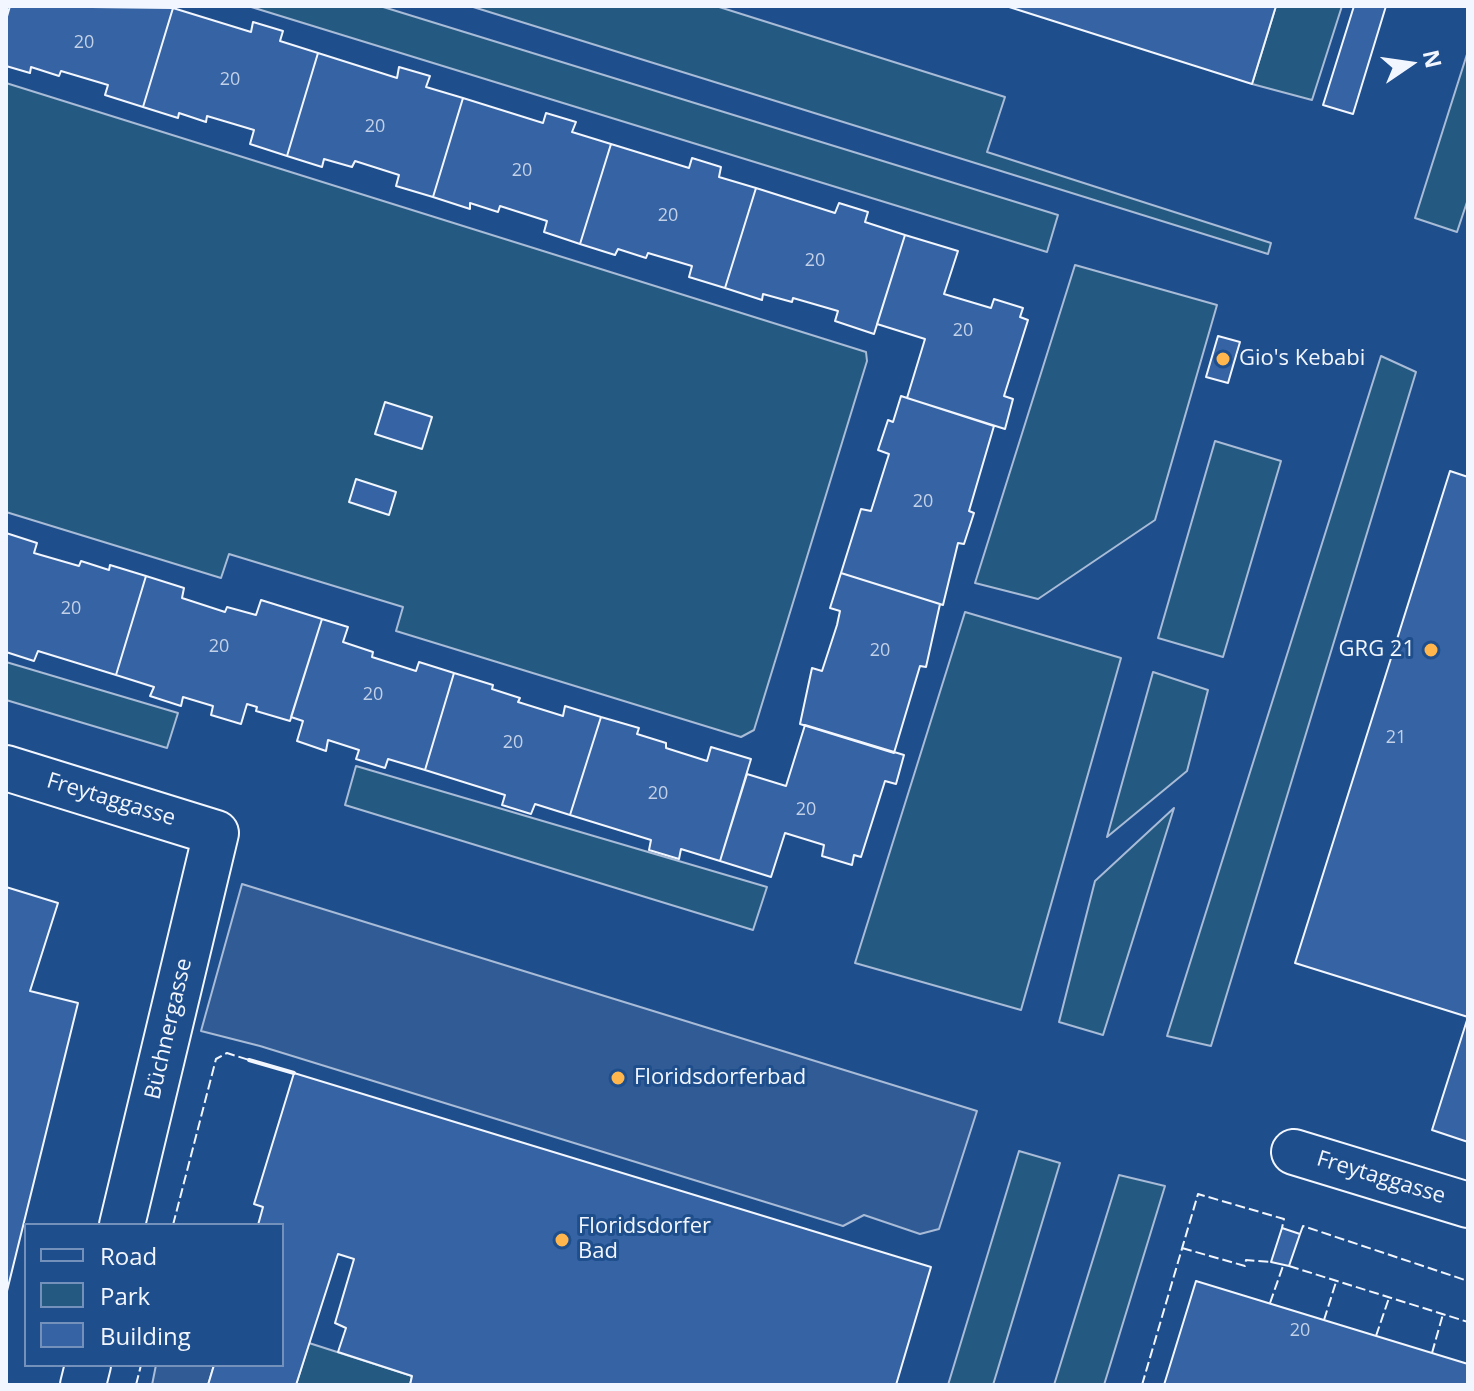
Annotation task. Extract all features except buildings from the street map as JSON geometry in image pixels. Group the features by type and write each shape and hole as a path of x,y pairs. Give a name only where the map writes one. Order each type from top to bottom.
{"street":[{"name":"Freytaggasse","path":"6,768 216,833"},
{"name":"Büchnergasse","path":"122,1223 216,833"},
{"name":"Freytaggasse","path":"1294,1152 1468,1205"}],"green space":[{"path":"248,6 380,6 1058,215 1047,252"},
{"path":"470,6 716,6 1005,97 987,152 1271,243 1268,254"},
{"path":"1276,6 1342,6 1312,100 1252,84"},
{"path":"1468,51 1468,199 1457,232 1415,218"},
{"path":"6,83 866,352 867,361 754,730 741,737 396,631 403,607 229,554 221,578 6,512"},
{"path":"1075,265 1217,305 1155,520 1038,599 975,583"},
{"path":"1381,356 1416,372 1211,1046 1167,1036"},
{"path":"1215,441 1281,461 1223,657 1158,638"},
{"path":"965,612 1121,658 1021,1010 855,963"},
{"path":"6,662 178,713 167,748 6,700"},
{"path":"1153,672 1208,690 1187,771 1107,837"},
{"path":"356,766 767,887 753,930 345,805"},
{"path":"1174,808 1103,1035 1059,1022 1095,881"},
{"path":"1019,1151 1060,1163 993,1385 948,1385"},
{"path":"1119,1175 1165,1186 1104,1385 1054,1385"},
{"path":"309,1343 412,1376 410,1385 296,1385"}],"shaded area":[{"name":"Floridsdorferbad","path":"242,884 977,1111 939,1229 920,1234 864,1215 843,1226 260,1046 201,1031"},
{"path":"156,1367 213,1367 208,1385 152,1385"}],"fence":[{"path":"174,1223 216,1059 227,1053 249,1060"},
{"path":"1142,1385 1198,1194 1284,1219 1282,1228"},
{"path":"1300,1234 1303,1226 1468,1281"},
{"path":"1182,1248 1245,1266 1246,1260 1271,1262"},
{"path":"1270,1303 1283,1266"},
{"path":"1289,1266 1468,1322"},
{"path":"1324,1320 1336,1282"},
{"path":"1376,1336 1389,1298"},
{"path":"1432,1353 1443,1314"},
{"path":"136,1385 140,1367"}],"wall":[{"path":"249,1060 294,1073"}],"place":[{"name":"Gio's Kebabi","path":"1223,359"},
{"name":"GRG 21","path":"1431,650"},
{"name":"Floridsdorferbad","path":"618,1078"},
{"name":"Floridsdorfer Bad","path":"562,1240"}]}
